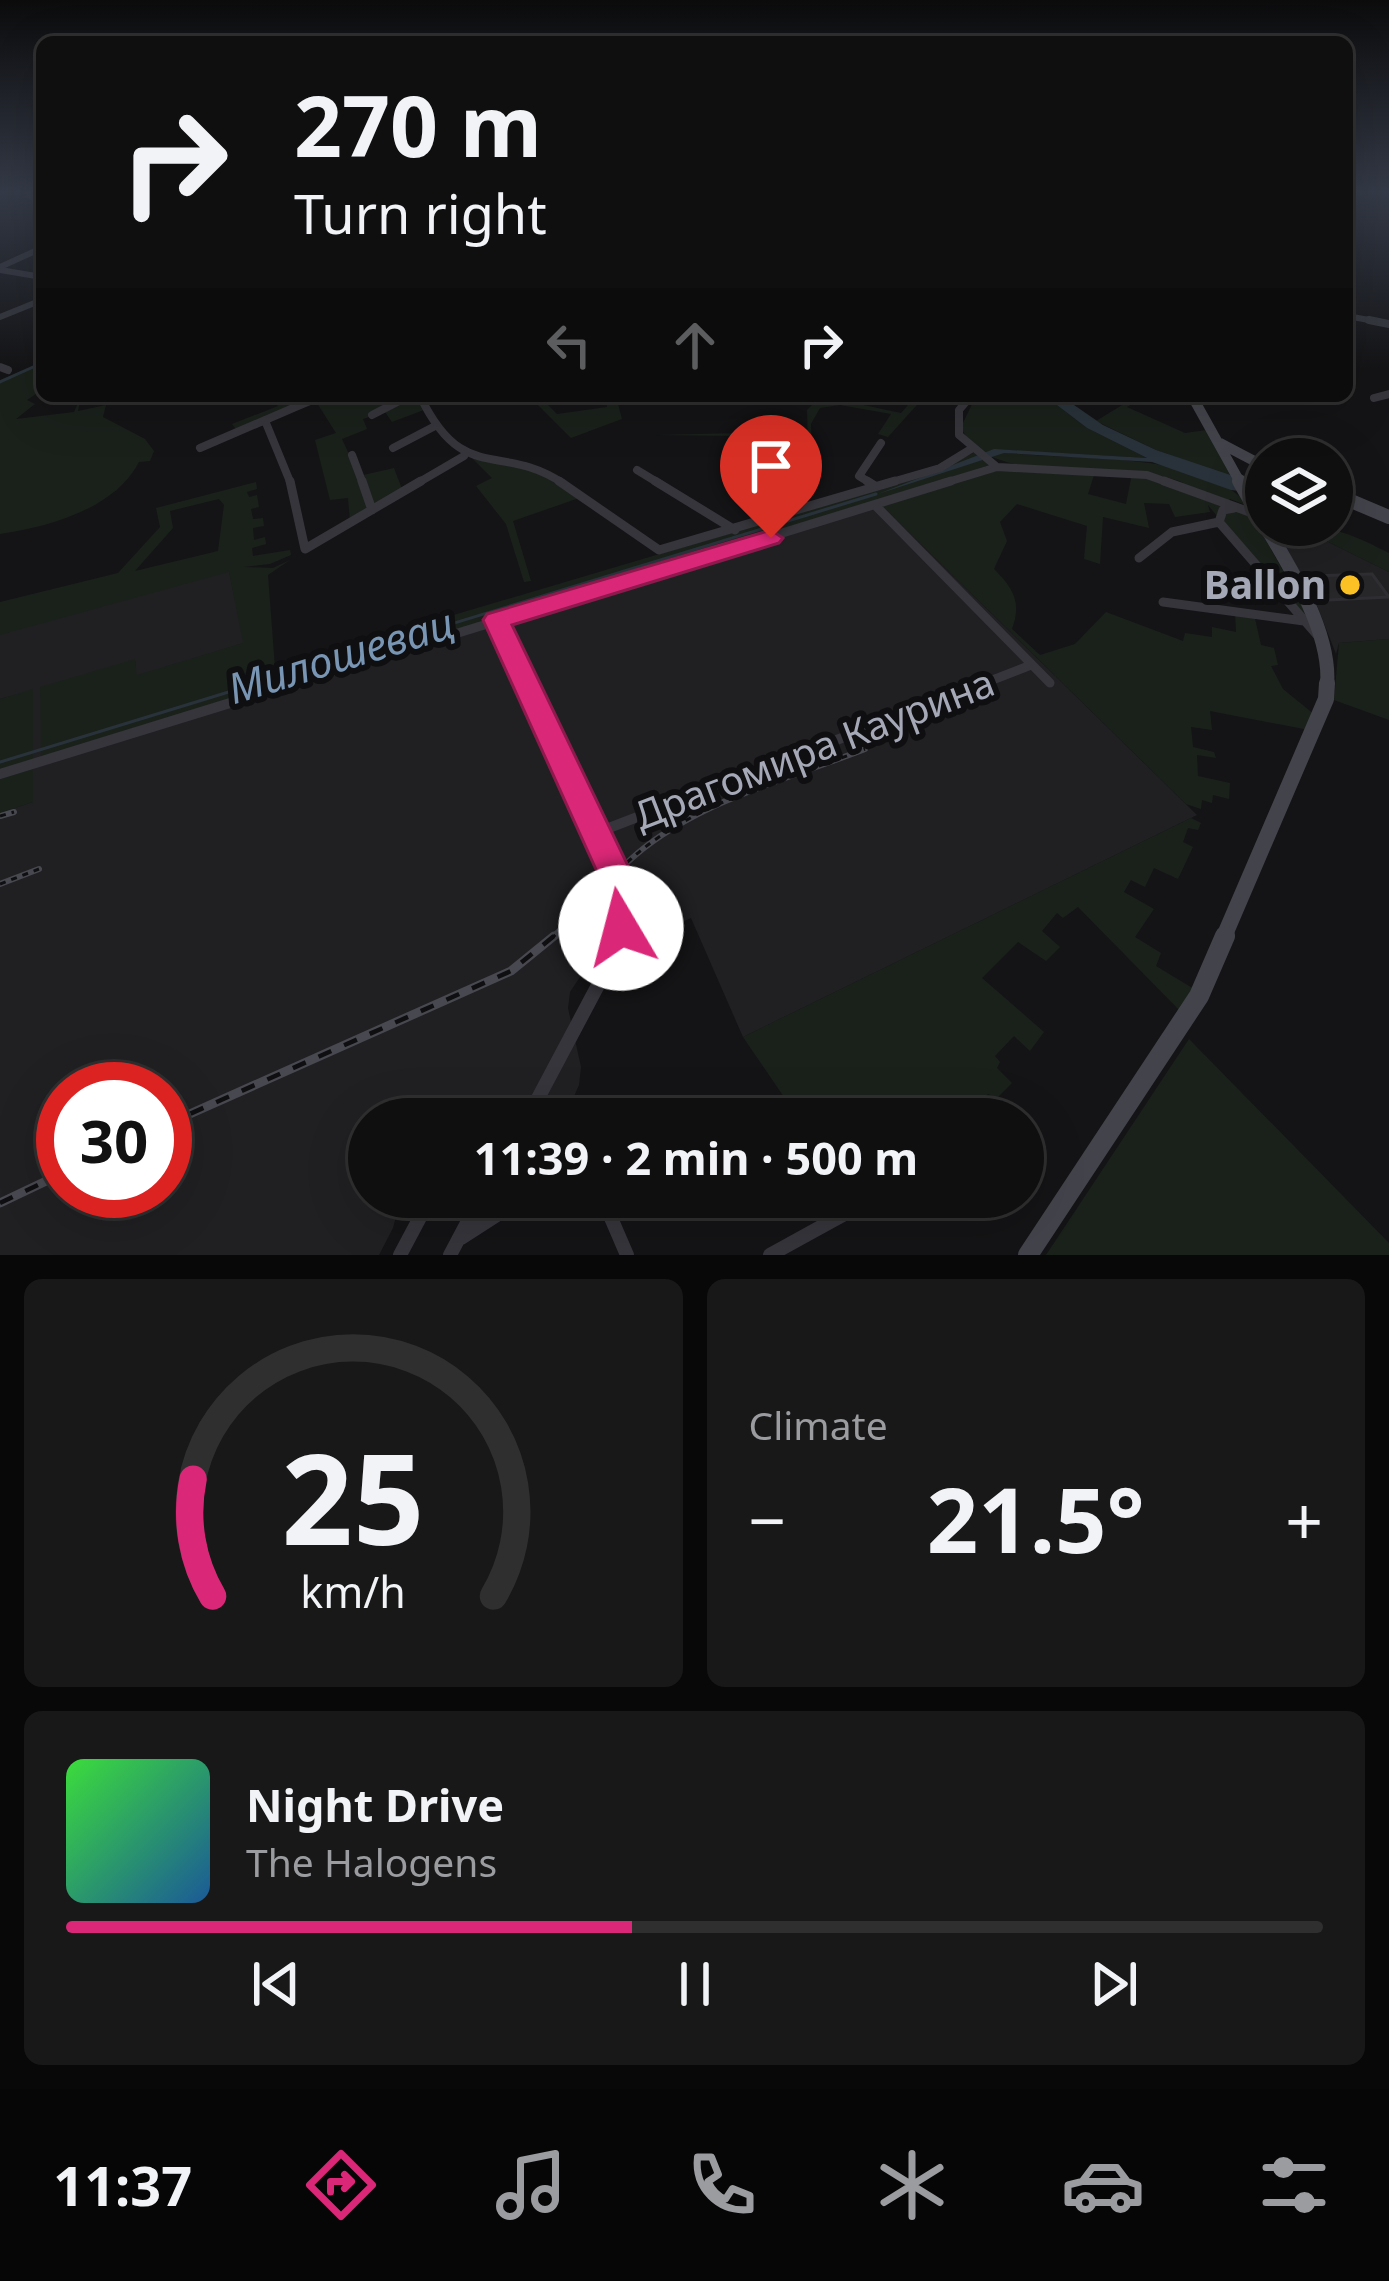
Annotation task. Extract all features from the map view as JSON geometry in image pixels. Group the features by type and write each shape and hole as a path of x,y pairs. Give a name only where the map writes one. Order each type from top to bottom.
{"main road":[{"path":"1195,402 1245,495"},
{"path":"1217,441 1245,456"},
{"path":"1230,464 1245,464"},
{"path":"1353,502 1389,517"},
{"path":"1028,1255 1180,1029 1212,969 1322,714 1329,680 1325,644 1306,599 1274,546"}],"street":[{"path":"0,269 36,252"},
{"path":"0,269 36,276"},
{"path":"0,317 36,302"},
{"path":"1353,317 1389,324"},
{"path":"1374,398 1389,394"},
{"path":"200,448 309,402"},
{"path":"372,415 397,402"},
{"path":"424,402 464,456 546,472 614,516 652,549 735,530 940,468 973,451"},
{"path":"967,402 956,421 959,435 993,465"},
{"path":"266,423 290,476 305,549 464,456"},
{"path":"393,448 437,425"},
{"path":"875,486 859,476 881,443"},
{"path":"352,455 372,510"},
{"path":"0,774 876,506 993,465 1147,475 1245,509"},
{"path":"637,470 735,530"},
{"path":"876,506 1050,682"},
{"path":"1219,522 1223,510 1245,511"},
{"path":"1138,558 1172,532 1219,522"},
{"path":"1219,522 1325,644"},
{"path":"1162,602 1304,621"},
{"path":"496,620 615,874 623,907 613,957 538,1098"},
{"name":"Драгомира Каурина","path":"596,833 1031,664"},
{"path":"400,1255 420,1218"},
{"path":"450,1255 466,1218"},
{"path":"461,1238 492,1218"},
{"path":"611,1218 627,1255"},
{"path":"770,1255 836,1218"}],"shaded area":[{"path":"36,365 36,394 27,400 35,404 16,419 74,412 78,402 78,411 106,405 103,417 145,439 154,451 150,461 139,462 97,504 59,521 0,534 0,380"},
{"path":"274,402 421,402 424,410 392,422 385,412 363,419 367,429 342,439 359,476 394,468 402,489 350,521 348,498 330,500 315,440 336,433 317,403 238,432 232,424 278,406"},
{"path":"535,402 553,402 546,403 557,414 618,402 622,419 571,438"},
{"path":"854,402 901,413 911,402 920,402 888,437 878,434 891,414 840,405 820,408 811,424 812,447 791,472 772,471 739,436 655,435 741,433 762,442 758,448 771,461 785,464 808,444 807,410 814,403"},
{"path":"973,402 1053,402 1087,428 1147,458 1004,450 1171,467 1202,476 1245,502 1230,499 1217,516 1208,505 1210,512 1175,517 1169,504 1144,503 1149,528 1103,517 1100,564 1084,559 1087,526 1017,504 1000,522 1007,541 994,569 1014,596 1012,629 1040,655 1075,644 1106,612 1183,641 1185,633 1212,637 1212,627 1236,632 1235,611 1254,614 1261,645 1274,648 1278,665 1271,666 1283,689 1315,715 1309,730 1210,711 1212,730 1191,727 1193,747 1214,752 1216,758 1197,755 1198,776 1230,783 1229,799 1213,795 1212,803 1202,800 1201,809 1186,804 882,506 1000,468 1095,472 1088,494 1126,504 1132,474 1184,483 1128,472 1028,466 999,460 976,447 961,427"},
{"path":"1053,402 1070,402 1103,425 1156,450 1245,480 1245,492 1152,462 1004,453 878,494 994,449 1147,458 1087,428"},
{"path":"1135,402 1127,407 1185,433 1207,430 1234,478 1156,450 1096,421"},
{"path":"975,452 991,464 989,469 41,759 40,687 135,659 137,675 243,643 229,572 0,635 0,602 118,573 160,527 156,508 256,482 257,489 247,492 249,497 257,495 259,507 251,509 253,519 263,518 264,526 253,528 254,540 265,537 266,544 252,548 253,556 290,550 291,555 244,567 273,568 290,560 268,575 275,668 947,466","holes":["219,499 224,505 218,551 135,571 173,528 170,511"]},
{"path":"473,459 531,468 582,497 513,521 531,581 524,582 506,524 476,486 492,478"},
{"path":"882,506 1197,815 743,1037 691,918 588,965 570,992 568,1008 581,1067 573,1098 348,1098 348,1218 396,1218 379,1255 0,1255 0,813 33,802 33,690 0,699 0,633 229,571 244,643 136,676 135,660 41,762"},
{"path":"1230,510 1245,513 1245,546 1269,546 1317,631 1221,519"},
{"path":"1353,537 1377,547 1389,553 1389,572 1336,546 1353,546"},
{"path":"1283,546 1336,546 1389,572 1389,639 1339,643 1336,654 1316,603"},
{"path":"1389,639 1389,720 1334,700 1339,643"},
{"path":"33,689 33,802 0,813 0,699"},
{"path":"1191,818 1201,823 1198,830 1188,828 1183,842 1193,847 1178,879 1154,868 1145,887 1131,880 1124,892 1154,909 1135,937 1161,953 1156,966 1194,989 1182,1013 1078,907 1063,918 1057,913 1042,931 1060,947 1046,961 1018,942 982,978 1044,1032 1030,1051 1014,1036 995,1056 1000,1062 997,1068 1012,1083 997,1098 988,1094 985,1098 785,1098 743,1037"},
{"path":"1189,1039 1389,1243 1389,1255 1046,1255"}],"building":[{"name":"Ballon","path":"1372,574 1389,597 1329,600 1311,576"}],"waterway":[{"path":"0,382 36,366"},
{"name":"Милошевац","path":"0,762 876,494"}],"railway":[{"path":"554,936 619,869 669,831 723,802 865,749"},
{"path":"0,816 14,812"},
{"path":"0,884 39,869"},
{"path":"192,1113 511,971 554,936"},
{"path":"0,1203 36,1186"}],"place":[{"name":"Ballon","path":"1350,585"}],"route":[{"path":"621,928 623,907 615,874 496,620 771,538"}]}
